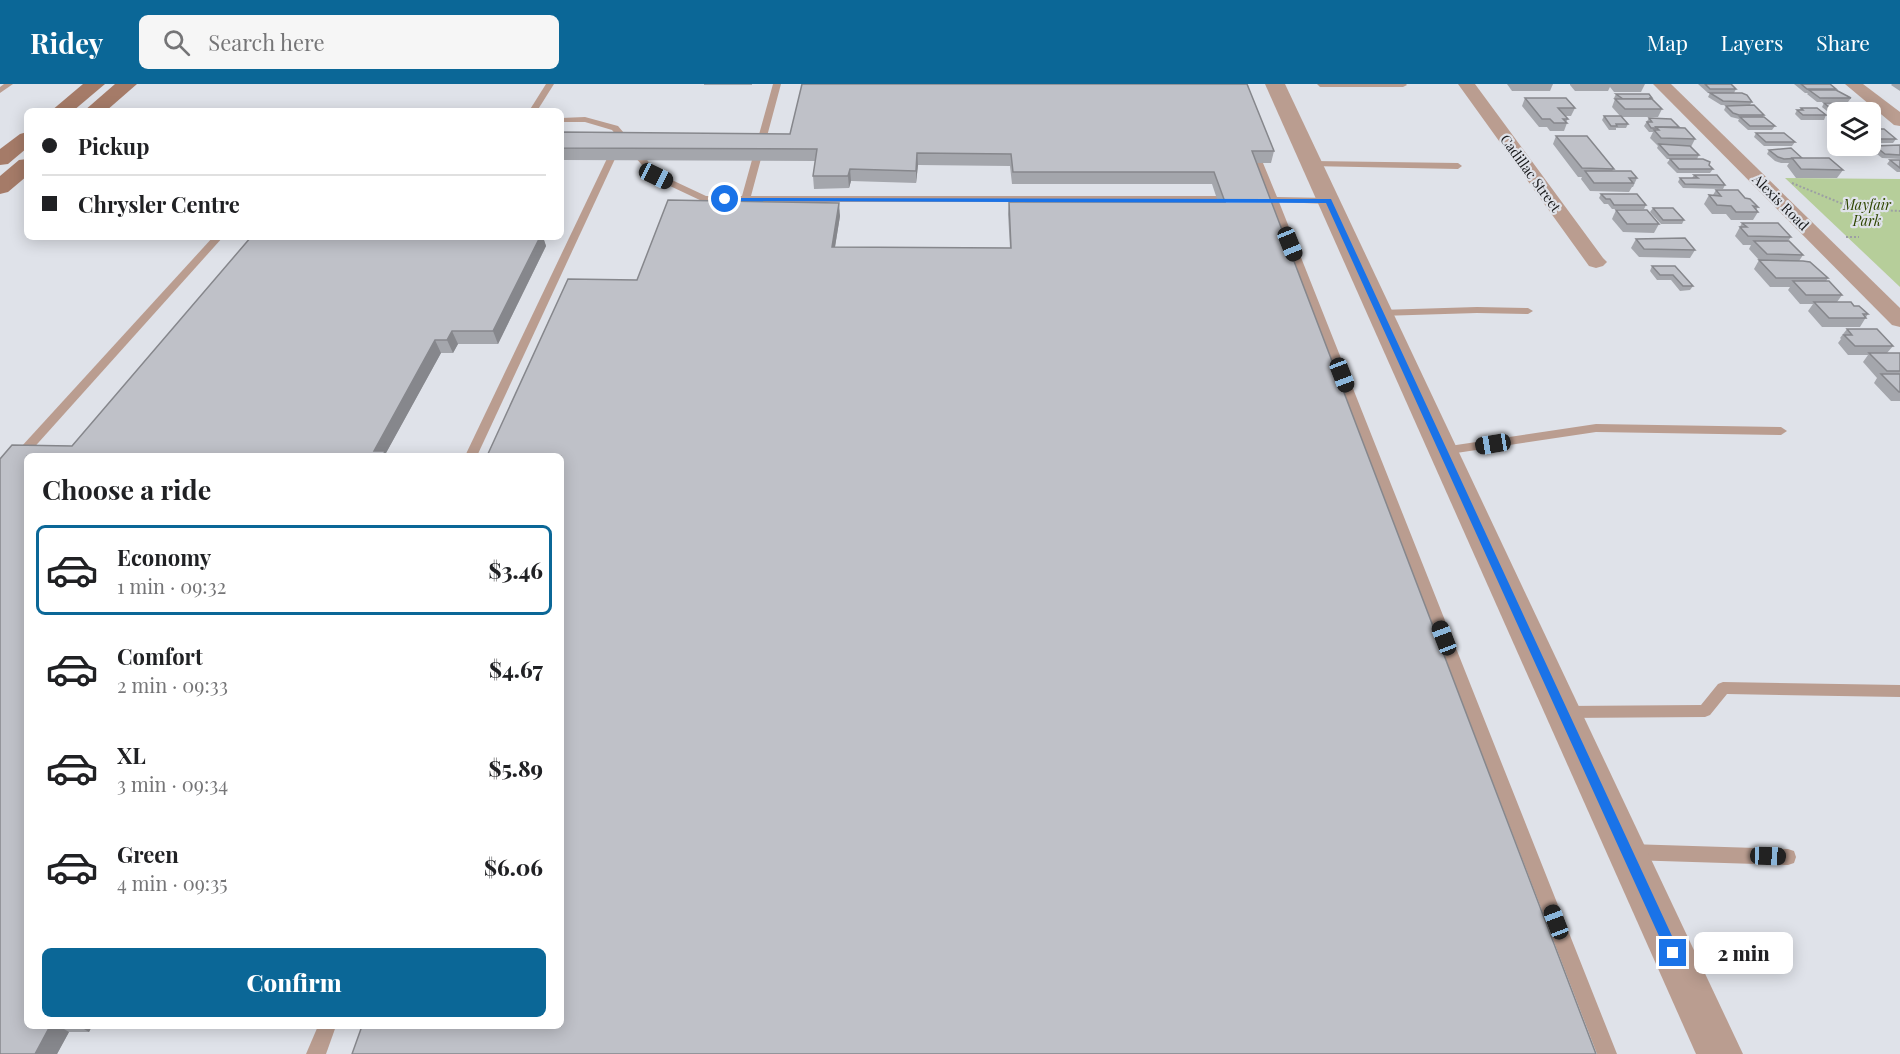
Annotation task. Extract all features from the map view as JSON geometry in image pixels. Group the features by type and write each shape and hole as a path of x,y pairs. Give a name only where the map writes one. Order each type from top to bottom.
{"main road":[{"path":"65,108 95,84"},
{"path":"98,108 127,84"},
{"path":"0,159 24,140"},
{"path":"0,187 24,167"}],"street":[{"path":"1275,84 1720,1054"},
{"name":"Cadillac Street","path":"1466,84 1596,262"},
{"name":"Alexis Road","path":"1661,84 1900,320"},
{"path":"1853,84 1900,121"}],"lane":[{"path":"0,91 9,84"},
{"path":"535,108 550,84"},
{"path":"746,200 777,84"},
{"path":"1320,85 1403,85"},
{"path":"564,120 585,119 615,128 656,176 704,199 1329,201"},
{"path":"472,453 622,135"},
{"path":"1259,163 1607,1054"},
{"path":"1312,164 1458,166"},
{"path":"0,478 215,240"},
{"path":"1380,313 1528,311"},
{"path":"1443,451 1596,429 1781,431"},
{"path":"1563,712 1705,711 1724,688 1900,691"},
{"path":"1627,852 1788,857"},
{"path":"316,1054 326,1029"}],"path":[{"path":"1788,182 1855,209 1900,211"}],"green space":[{"name":"Mayfair Park","path":"1785,178 1900,179 1900,287"}],"building":[{"path":"802,84 1247,84 1274,151 1252,151 1596,1054 352,1054 361,1029 564,1029 564,453 488,453 568,279 637,280 668,200 839,203 832,247 1011,248 1009,202 1225,202 1214,172 1013,172 1011,154 917,153 916,171 850,169 848,176 813,176 817,149 564,148 564,132 790,134"},
{"path":"1705,84 1731,84 1736,89 1710,89"},
{"path":"1801,84 1830,84 1836,89 1807,89"},
{"path":"1809,90 1836,90 1851,98 1820,98"},
{"path":"1710,93 1742,93 1747,95 1752,102 1723,101"},
{"path":"1616,94 1649,94 1652,98 1623,99"},
{"path":"1525,98 1566,98 1575,108 1558,108 1568,119 1563,119 1567,123 1554,123 1550,119 1542,119"},
{"path":"1615,99 1652,99 1662,109 1625,109"},
{"path":"1754,105 1764,115 1739,115 1726,106"},
{"path":"1801,108 1817,108 1826,115 1803,115 1797,110 1803,110"},
{"path":"1604,116 1621,116 1628,124 1611,126"},
{"path":"1740,117 1764,117 1775,126 1750,126"},
{"path":"1649,118 1671,119 1679,127 1651,128 1647,122 1652,122"},
{"path":"1656,127 1685,128 1695,139 1661,138 1654,130 1659,130"},
{"path":"1881,129 1884,129 1896,139 1881,139"},
{"path":"1756,133 1784,133 1795,142 1766,142"},
{"path":"1556,136 1587,136 1614,169 1582,168"},
{"path":"1659,144 1690,146 1699,155 1669,155"},
{"path":"1900,145 1900,155 1885,154 1881,151 1881,146"},
{"path":"1791,148 1802,158 1784,159 1769,150"},
{"path":"1792,158 1829,158 1843,170 1801,169"},
{"path":"1670,159 1703,159 1710,162 1709,165 1713,169 1679,169"},
{"path":"1890,160 1900,160 1900,168"},
{"path":"1585,171 1631,171 1637,178 1629,178 1633,183 1594,183"},
{"path":"1694,175 1717,175 1725,185 1685,184 1680,178 1698,178"},
{"path":"1716,190 1738,190 1758,207 1753,206 1758,212 1736,212 1731,206 1717,205 1709,195 1721,196"},
{"path":"1601,194 1637,194 1646,205 1614,205 1610,199 1606,199"},
{"path":"1653,208 1673,208 1684,220 1663,220"},
{"path":"1616,210 1647,210 1659,224 1627,224"},
{"path":"1742,223 1778,223 1791,237 1748,236 1740,227 1747,227"},
{"path":"1685,238 1695,250 1644,249 1636,239"},
{"path":"248,240 538,240 493,331 452,331 447,340 435,340 374,451 385,451 384,453 24,453 24,1029 48,1029 35,1054 0,1054 0,459 12,445 72,446"},
{"path":"1754,241 1789,241 1803,255 1767,254"},
{"path":"1759,260 1810,262 1828,278 1776,278"},
{"path":"1652,266 1675,266 1693,286 1683,286 1673,275 1660,275"},
{"path":"1793,281 1829,281 1842,295 1806,295"},
{"path":"1814,302 1851,302 1868,314 1863,314 1866,318 1829,318"},
{"path":"1847,329 1877,329 1893,346 1855,346 1844,335 1852,335"},
{"path":"1869,353 1900,353 1900,371 1887,371"},
{"path":"1881,374 1900,374 1900,392 1899,392"}],"route":[{"path":"725,199 1329,201 1673,953"}]}
